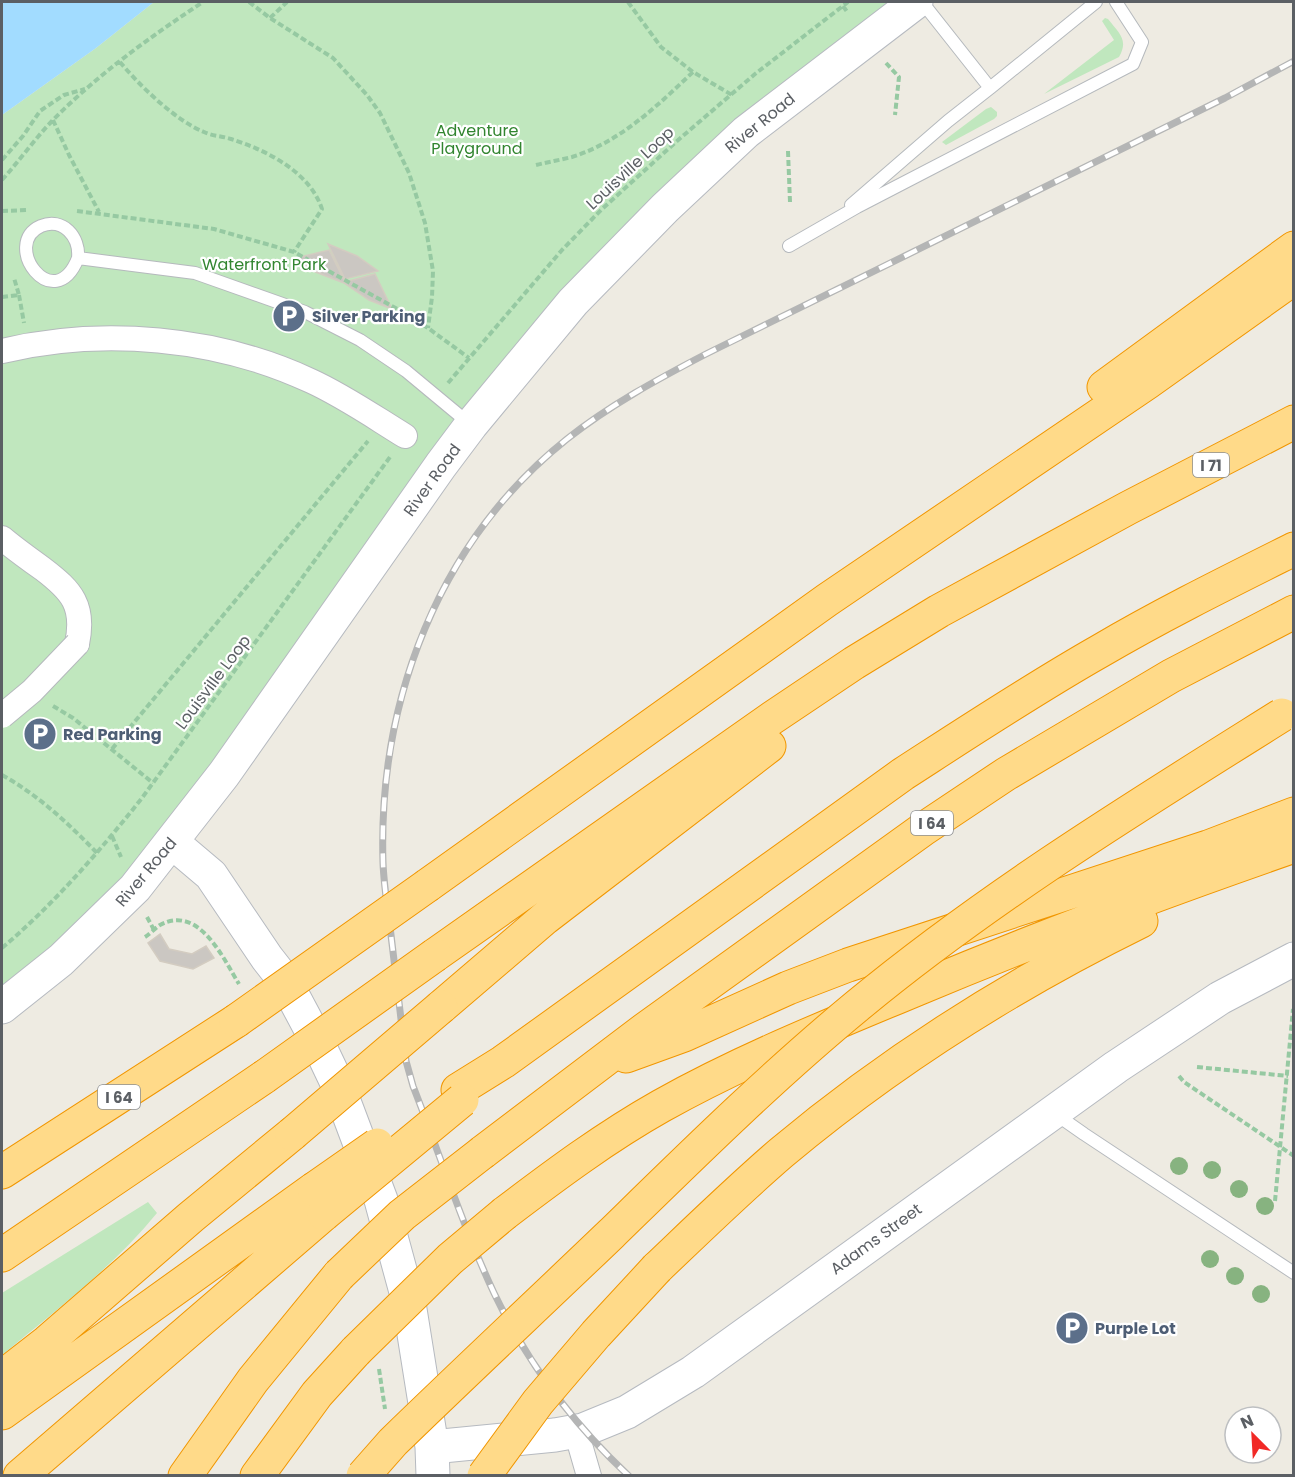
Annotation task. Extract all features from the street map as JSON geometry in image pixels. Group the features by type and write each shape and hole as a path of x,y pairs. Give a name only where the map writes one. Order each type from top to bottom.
{"highway":[{"path":"827,600 1140,358 1293,248"},
{"name":"I 64","path":"2,1172 236,1021 827,600 1148,382 1293,278"},
{"name":"I 71","path":"1128,508 1293,422"},
{"path":"2,1255 152,1155 753,731 854,663 939,611 1128,508"},
{"path":"2,1377 47,1342 191,1217 554,911 774,742 1128,508"},
{"path":"2,1413 319,1202 503,1062 847,814 967,732 1100,651 1293,549"},
{"name":"I 64","path":"185,1476 253,1380 339,1275 402,1215 593,1068 922,830 1006,774 1171,676 1293,612"},
{"path":"363,1476 393,1442 747,1102 858,1006 936,944 1016,886 1138,805 1288,711"},
{"path":"593,1068 684,1035 788,988 848,965 1197,850 1293,814"},
{"path":"257,1476 317,1394 356,1351 450,1259 554,1175 660,1106 715,1077 981,962 1176,887 1293,846"},
{"path":"484,1476 538,1402 657,1268 723,1204 781,1153 844,1103 913,1052 976,1011 1043,972 1167,908 1293,852"},
{"path":"20,1476 319,1202"}],"street":[{"name":"River Road","path":"2,1007 61,960 135,888 224,774 471,425 573,302 665,208 746,132 915,2"},
{"path":"2,351 50,342 90,339 129,339 207,348 278,368 310,380 405,436"},
{"path":"2,538 60,581 68,591 79,615 80,630 77,644 63,660 32,691 2,716"},
{"path":"172,842 212,875 285,981 337,1083 381,1200 409,1303 433,1461"},
{"name":"Adams Street","path":"433,1461 576,1431 627,1412 693,1372 1116,1067 1220,998 1293,959"},
{"path":"576,1431 589,1476"}],"lane":[{"path":"922,2 990,88"},
{"path":"832,222 948,121 1096,2"},
{"path":"789,246 1133,64 1142,42 1116,2"},
{"path":"59,225 75,238 79,247 78,258 67,275 47,280 37,277 24,262 22,251 24,241 30,232 39,226 59,225"},
{"path":"78,258 195,273 305,312 360,340 406,371 471,425"},
{"path":"1053,1112 1293,1273"}],"path":[{"path":"2,180 53,120 88,88 158,32 203,2"},
{"path":"249,2 333,58 367,95 380,113 393,137 417,194 425,223 433,271 428,328"},
{"path":"270,18 287,2"},
{"path":"628,2 661,47 693,72 732,94"},
{"name":"Louisville Loop","path":"452,378 562,250 669,147 763,68 848,2"},
{"path":"843,6 848,13"},
{"path":"120,62 136,82 185,121 204,133 230,138 274,157 312,189 319,198 322,209 294,252"},
{"path":"886,63 899,77 895,115"},
{"path":"536,165 573,156 620,134 650,112 693,72"},
{"path":"2,160 23,136 40,111 64,95 88,88"},
{"path":"53,120 100,213"},
{"path":"788,151 790,202"},
{"path":"2,211 36,210"},
{"path":"70,211 214,229 294,252 428,328 469,358"},
{"path":"112,749 383,423"},
{"name":"Louisville Loop","path":"2,948 49,905 97,853 142,798 278,614 405,436"},
{"path":"52,706 73,718 153,783"},
{"path":"2,775 66,822 97,853"},
{"path":"1275,1201 1293,1009"},
{"path":"1197,1066 1288,1076"},
{"path":"1179,1076 1184,1082 1293,1156"}],"green space":[{"name":"Waterfront Park","path":"154,2 917,2 605,268 172,842 2,1007 2,115 96,48"},
{"path":"1105,18 1123,41 1119,57 1044,94 1114,40 1102,21"},
{"path":"991,107 997,112 994,119 946,145 942,142 986,109"},
{"path":"148,1202 157,1213 122,1252 83,1288 2,1355 2,1293"}],"water":[{"path":"2,2 154,2 96,48 2,115"}],"building":[{"path":"328,244 357,256 378,271 345,279"},
{"path":"329,250 345,282 375,274 392,309 369,300 344,283 313,271 296,258"},
{"path":"160,934 169,949 192,954 206,946 214,958 193,969 160,961 148,943"}],"railway":[{"path":"629,1476 570,1413 536,1368 507,1319 462,1217 413,1086 406,1061 384,881 384,802 392,743 405,685 425,629 451,576 483,526 522,480 567,439 600,415 706,354 1225,98 1294,61"}],"place":[{"name":"Silver Parking","path":"289,316"},
{"name":"Red Parking","path":"40,734"},
{"name":"Purple Lot","path":"1072,1328"}],"park label":[{"name":"Adventure Playground","path":"477,139"}]}
